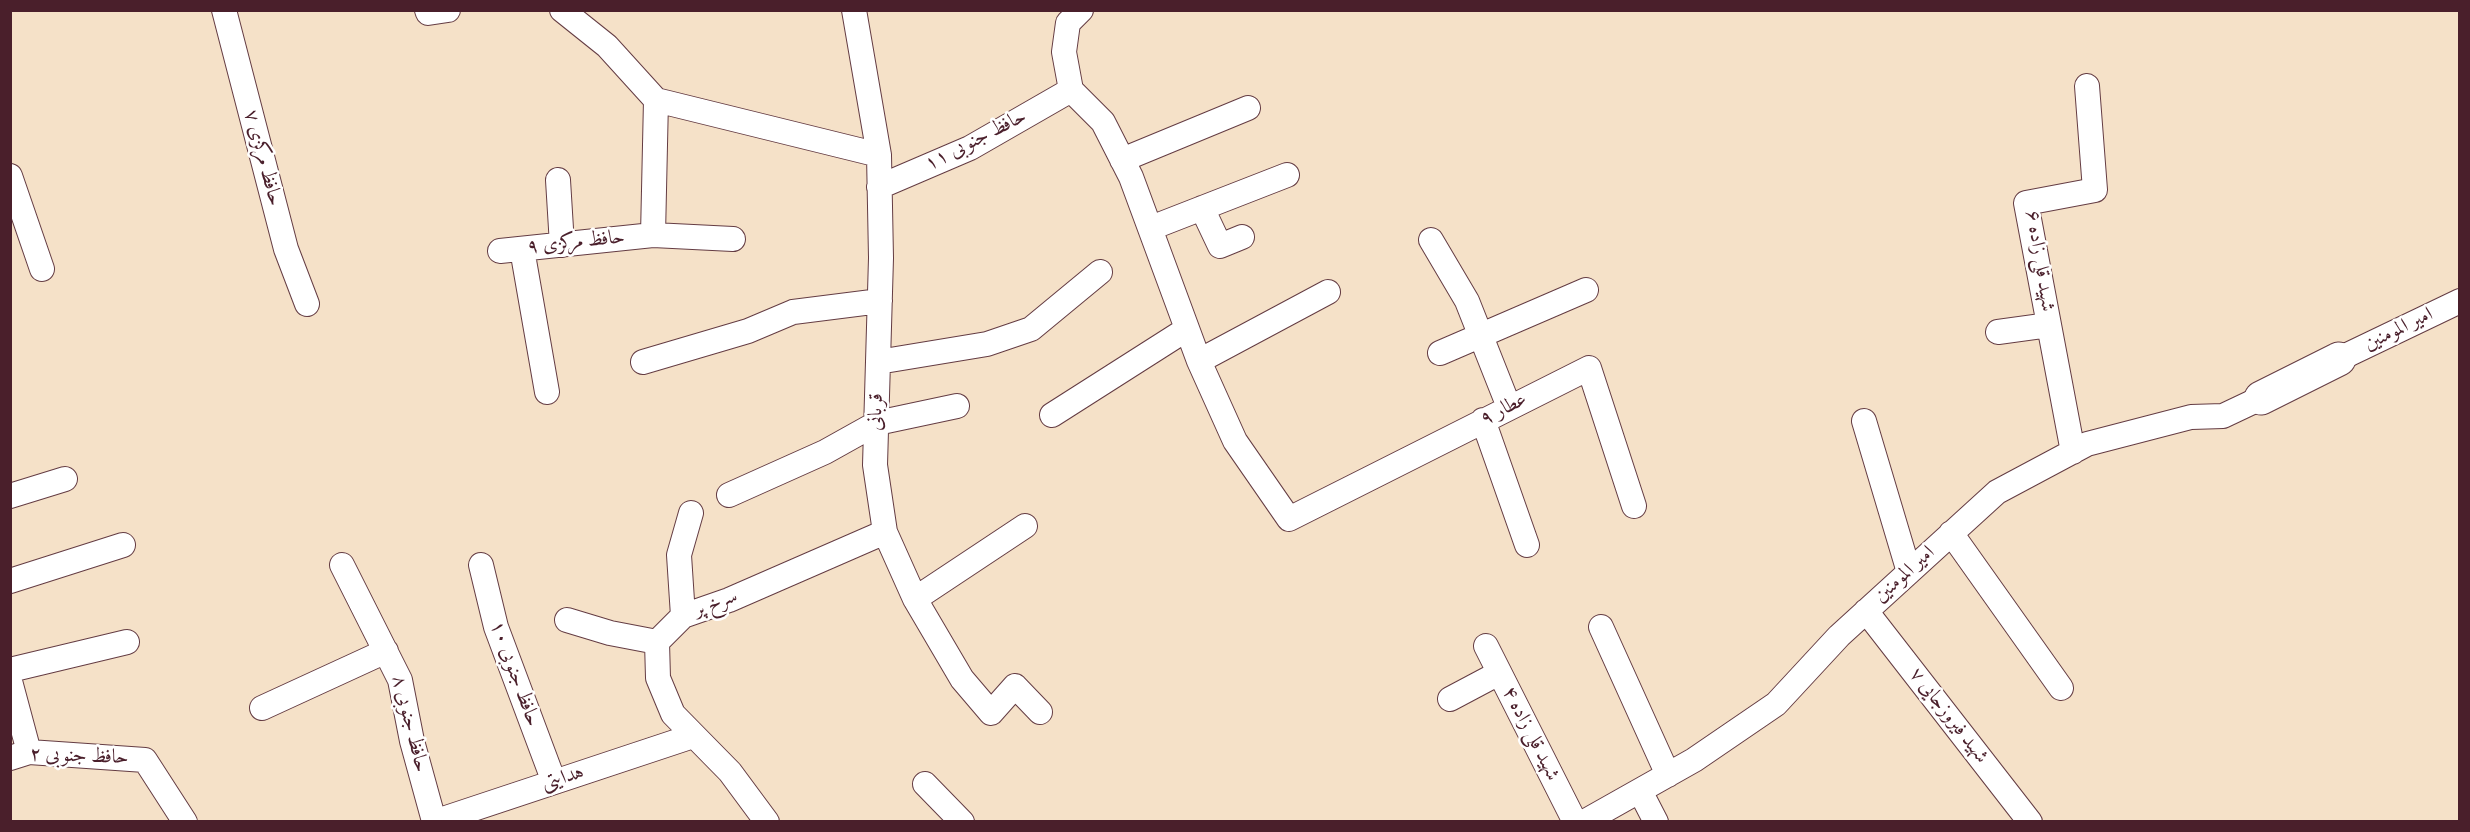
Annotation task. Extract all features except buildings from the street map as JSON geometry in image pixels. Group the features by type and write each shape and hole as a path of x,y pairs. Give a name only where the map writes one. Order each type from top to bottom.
{"highway":[{"path":"2261,398 2339,359"}],"street":[{"name":"حافظ مرکزی ۷","path":"224,10 286,249 307,304"},
{"path":"427,10 428,13 448,10"},
{"path":"562,10 607,46 656,100 879,155"},
{"name":"قربانی","path":"854,10 879,155 880,301 875,465 885,532 915,599 962,679 991,713 1015,686 1040,712"},
{"path":"1081,10 1068,23 1064,52 1071,90 1103,122 1122,160 1151,228 1198,361 1328,292"},
{"name":"شهید قلی زاده ۶","path":"2073,452 2026,203 2095,190 2087,86"},
{"name":"حافظ جنوبی ۱۱","path":"879,187 970,148 1071,90"},
{"name":"حافظ مرکزی ۹","path":"653,235 656,100"},
{"path":"1122,160 1248,108"},
{"path":"1151,228 1287,175"},
{"path":"10,176 42,269"},
{"path":"558,180 562,245"},
{"path":"1203,208 1220,246 1242,237"},
{"name":"حافظ مرکزی ۹","path":"547,392 511,250 653,235 733,238"},
{"path":"1431,240 1467,302 1509,407"},
{"path":"878,362 987,344 1030,329 1100,272"},
{"path":"1440,353 1586,290"},
{"path":"643,362 748,331 793,312 880,301"},
{"name":"امیر المومنین","path":"2339,359 2460,301"},
{"path":"1998,333 2049,325"},
{"path":"1052,415 1187,329"},
{"name":"عطار ۹","path":"1198,361 1235,441 1288,519 1589,368 1634,506"},
{"name":"امیر المومنین","path":"1584,822 1668,775 1776,704 1839,636 1997,492 2087,444 2191,417 2223,416 2261,398"},
{"path":"729,495 825,452 877,423 957,406"},
{"path":"1484,420 1527,545"},
{"path":"1864,421 1909,572"},
{"path":"10,496 65,479"},
{"path":"683,616 679,555 691,513"},
{"path":"915,599 1025,526"},
{"name":"سرخ پر","path":"657,642 683,616 729,600 885,532"},
{"path":"1951,533 2061,688"},
{"path":"10,581 123,545"},
{"name":"حافظ جنوبی ۸","path":"342,565 400,680 412,741 434,821"},
{"name":"حافظ جنوبی ۱۰","path":"481,565 495,627 554,782"},
{"name":"شهید فیروزجایی ۷","path":"1866,611 2030,822"},
{"path":"567,620 610,633 657,642 658,678 673,714 730,772 767,822"},
{"path":"1601,627 1668,775"},
{"path":"10,670 127,642"},
{"name":"شهید قلی زاده ۴","path":"1486,646 1575,822"},
{"path":"262,708 386,651"},
{"path":"1450,699 1499,673"},
{"path":"10,681 20,755"},
{"name":"هدایتی","path":"434,821 693,736"},
{"name":"حافظ جنوبی ۲","path":"20,755 145,760 185,822"},
{"path":"925,784 962,822"},
{"path":"1640,791 1656,822"}]}
